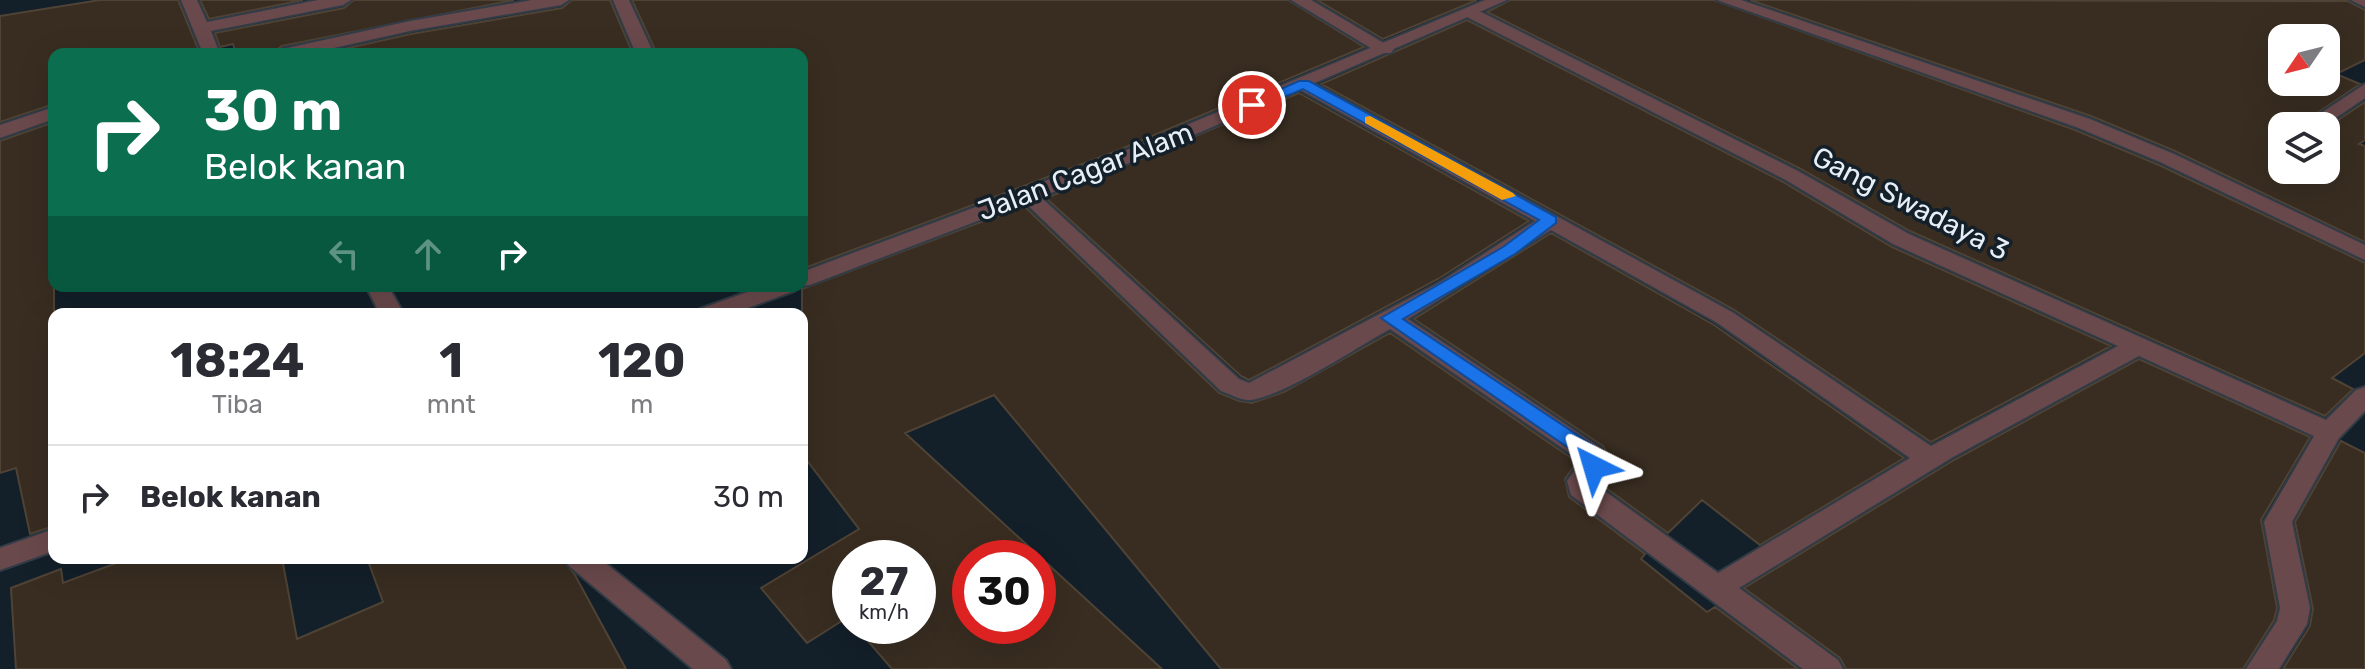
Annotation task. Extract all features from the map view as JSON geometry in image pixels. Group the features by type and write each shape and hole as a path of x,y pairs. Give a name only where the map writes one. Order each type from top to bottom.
{"street":[{"path":"189,0 211,48"},
{"path":"201,28 343,0"},
{"path":"310,48 410,26 561,0"},
{"path":"621,0 642,48"},
{"path":"1299,0 1385,49"},
{"name":"Jalan Cagar Alam","path":"808,278 1304,84 1499,0"},
{"path":"1725,0 2083,123 2167,158 2365,253"},
{"path":"2359,0 2365,2"},
{"name":"Gang Swadaya 3","path":"1473,13 1791,175 1901,239 2329,432"},
{"path":"1304,84 1724,317 1930,458"},
{"path":"2332,112 2365,90"},
{"path":"0,132 48,115"},
{"path":"1026,194 1239,390 1248,392 1267,386 1509,251 1551,220"},
{"path":"725,308 769,292"},
{"path":"1390,318 1592,455 1596,461 1581,481 1581,488 1827,669"},
{"path":"1716,588 1930,458 2138,346"},
{"path":"2262,669 2292,624 2295,608 2278,522 2329,432 2365,396"},
{"path":"0,559 48,542"},
{"path":"586,564 715,669"}],"building":[{"path":"100,0 178,0 198,48 48,48 48,106 0,122 0,16"},
{"path":"200,0 303,0 209,19"},
{"path":"354,0 514,0 279,48 234,48 233,44 220,47 215,33 344,8"},
{"path":"572,0 610,0 630,48 348,48 411,34 562,8"},
{"path":"632,0 1288,0 1364,47 1114,152 808,267 808,48 654,48"},
{"path":"1317,0 1477,0 1383,39"},
{"path":"1510,0 1714,0 2075,130 2159,165 2365,263 2365,353 2332,378 2353,389 2325,416 1910,231 1799,168 1487,12"},
{"path":"1750,0 2348,1 2365,10 2365,60 2340,72 2340,24 2268,24 2268,96 2340,96 2340,76 2360,84 2319,112 2268,112 2268,184 2340,184 2340,119 2365,102 2365,140 2359,144 2365,146 2365,242 2175,151 2091,116"},
{"path":"1467,20 1783,182 1892,247 2111,346 1931,442 1733,309 1321,84"},
{"path":"1299,93 1529,221 1438,279 1249,380 1046,198"},
{"path":"48,124 48,292 54,292 54,308 48,308 48,528 30,534 16,468 0,473 0,141"},
{"path":"1024,206 1219,393 1239,401 1252,403 1284,392 1390,333 1577,462 1565,479 1569,497 1645,554 1641,559 1707,612 1715,607 1798,669 1221,669 994,395 905,433 1022,540 952,540 952,644 1056,644 1056,572 1162,669 892,669 870,644 936,644 936,540 841,540 859,529 808,462 808,308 802,308 802,292 808,292 808,287"},
{"path":"1551,233 1714,325 1904,458 1760,545 1702,500 1668,533 1599,483 1612,463 1603,446 1414,319"},
{"path":"2139,359 2310,437 2261,520 2277,608 2274,620 2243,669 1846,669 1840,658 1744,588 1954,460"},
{"path":"2341,441 2365,453 2365,669 2283,669 2310,626 2313,609 2295,522"},
{"path":"832,545 832,627 807,643 761,588 801,564 808,564 808,560"},
{"path":"114,564 283,564 297,639 383,602 369,564 567,564 626,669 16,669 11,588 61,569 63,583"}],"slow traffic":[{"path":"1370,120 1508,196"}],"route":[{"path":"1252,105 1304,84 1551,220 1509,251 1390,318 1587,451 1596,461 1594,467"}]}
